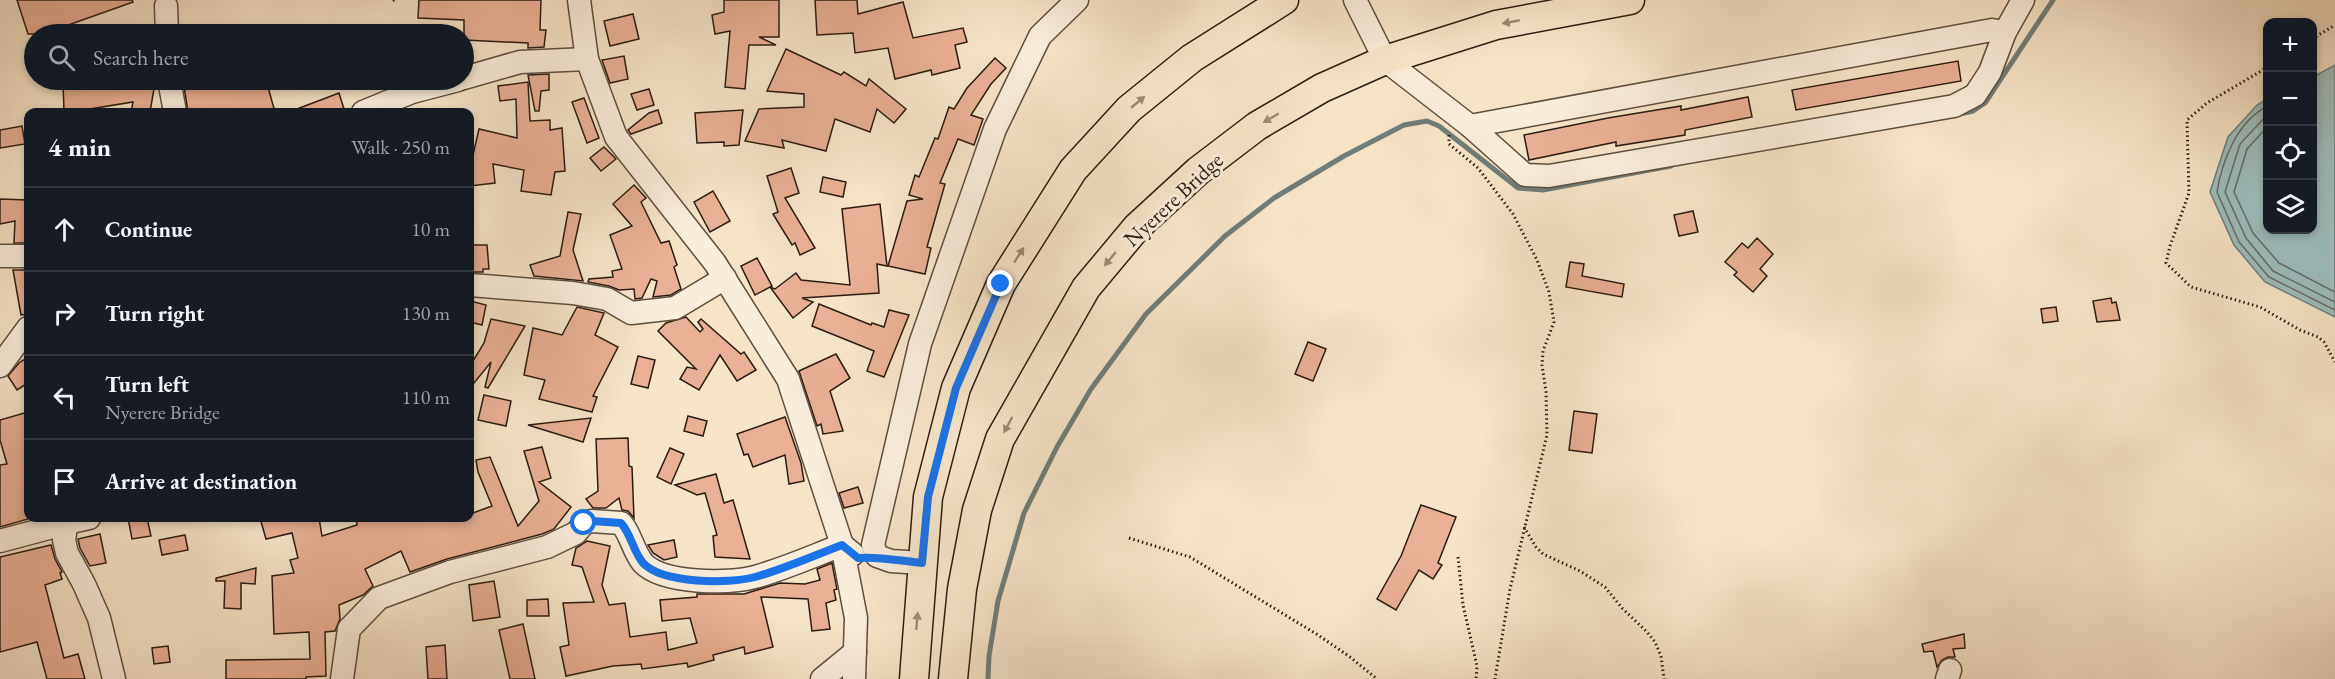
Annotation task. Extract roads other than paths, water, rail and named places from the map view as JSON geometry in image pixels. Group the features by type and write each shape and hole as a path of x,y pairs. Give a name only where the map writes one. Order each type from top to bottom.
{"main road":[{"path":"914,679 928,497 956,388 1001,284 1073,170 1129,109 1192,58 1284,0"},
{"name":"Nyerere Bridge","path":"953,679 962,589 968,555 977,510 1000,439 1086,288 1137,227 1198,171 1257,126 1322,88 1385,60 1496,25 1630,0"}],"street":[{"path":"579,0 587,59 616,137 725,278 788,379 842,545 856,618 854,679"},
{"path":"877,556 873,545 920,344 995,129 1040,36 1077,0"},
{"path":"1355,0 1385,60 1460,129 1526,175 1549,176 1954,106 1975,95 1990,72 2005,32 2023,0"},
{"path":"166,6 167,24"},
{"path":"1460,129 1992,30 2005,32"},
{"path":"474,75 520,63 587,59"},
{"path":"171,90 174,108"},
{"path":"373,108 420,90"},
{"path":"0,256 24,256"},
{"path":"474,285 573,293 607,299 631,313 675,308 725,278"},
{"path":"0,366 24,333"},
{"path":"342,679 349,629 379,598 450,572 547,547 576,533 584,523 592,521 621,523 627,529 633,546 643,563 658,573 689,580 753,578 842,545"},
{"path":"0,541 72,522"},
{"path":"76,522 66,527 67,553 99,618 114,679"},
{"path":"842,545 858,558 877,556 891,561 922,563"},
{"path":"822,679 855,651"}],"water":[{"path":"2335,65 2335,317 2265,282 2234,245 2210,192 2228,137 2263,101 2263,234 2317,234 2317,75"}],"waterway":[{"path":"1960,114 1973,111 1985,103 2053,0"},
{"path":"988,679 989,656 998,601 1024,513 1057,447 1091,389 1146,314 1225,236 1274,198 1344,156 1404,125 1427,121 1439,126 1518,188 1543,190 1671,166"}]}
